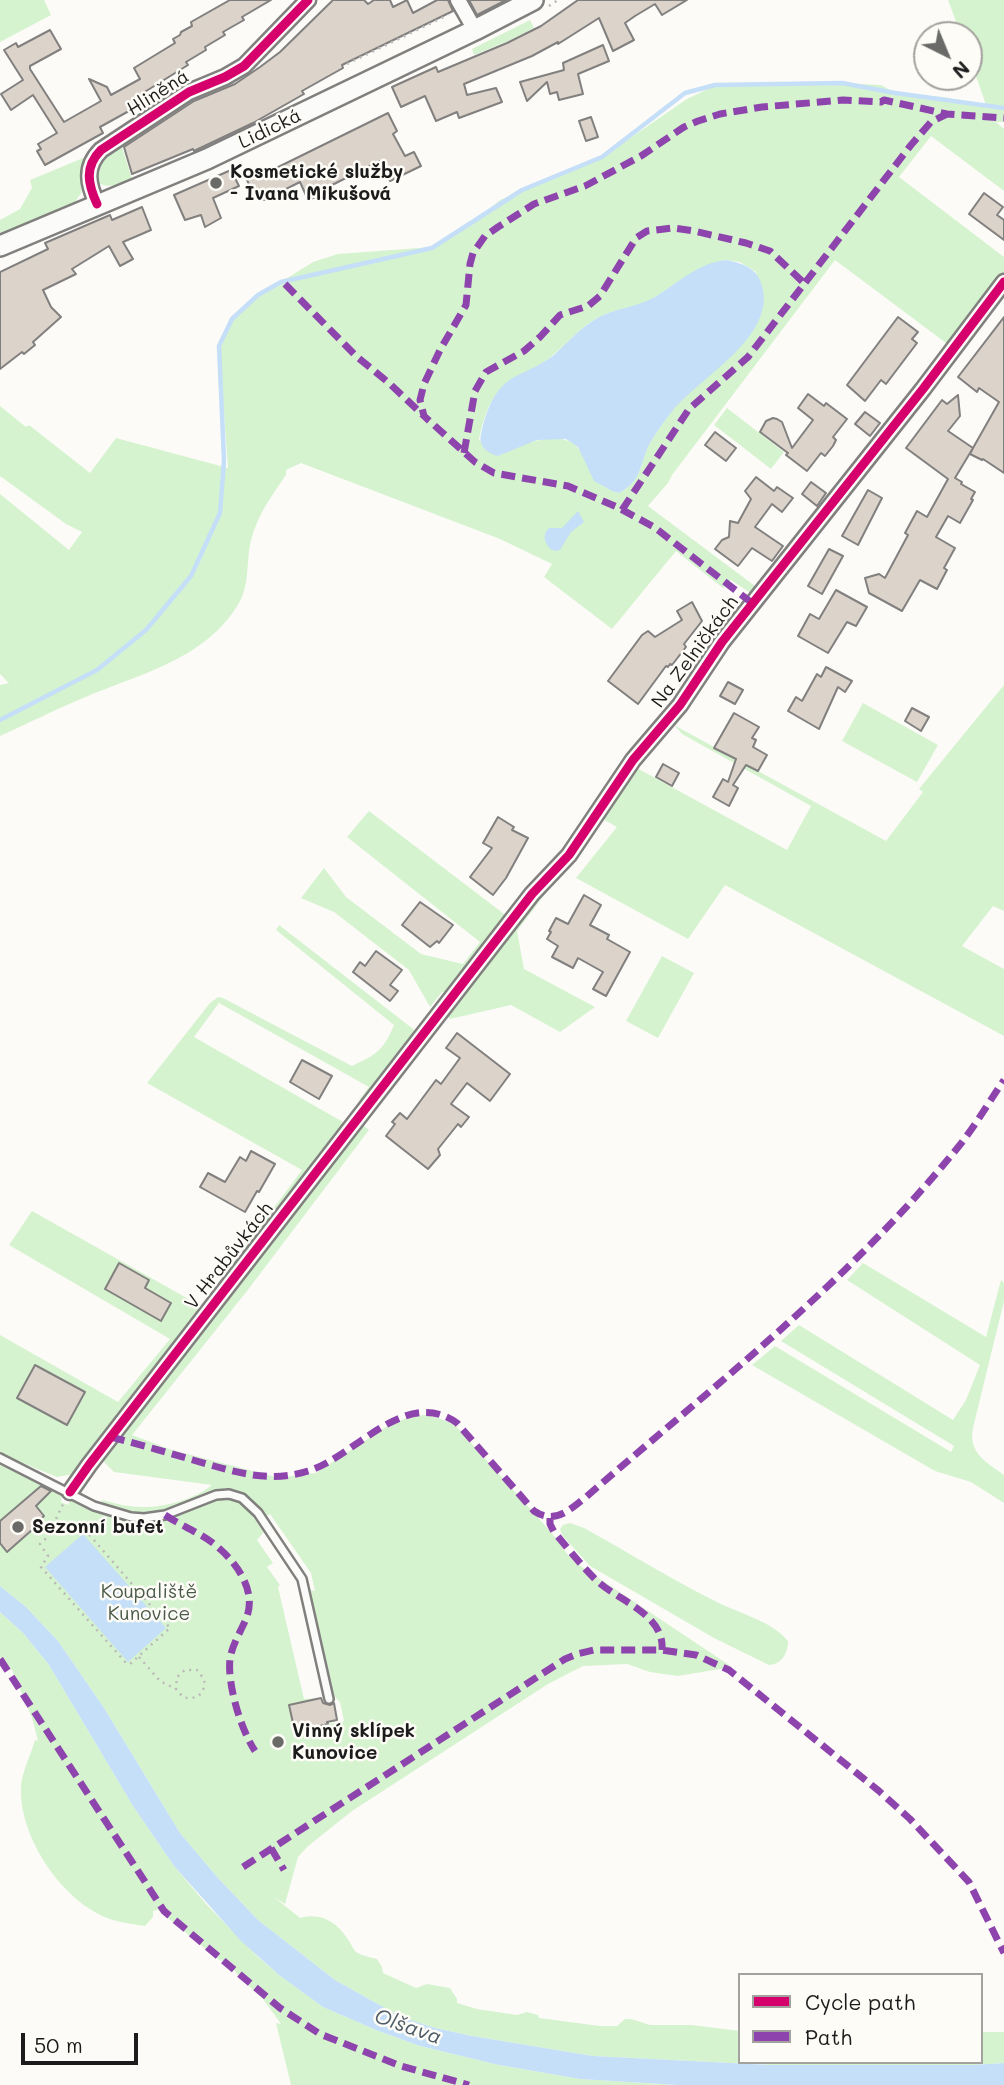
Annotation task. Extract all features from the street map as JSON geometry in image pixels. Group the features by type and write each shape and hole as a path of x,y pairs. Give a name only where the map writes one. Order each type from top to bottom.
{"main road":[{"name":"Lidická","path":"0,246 207,159 533,0"}],"street":[{"name":"Hliněná","path":"97,204 91,191 88,172 94,157 189,92 225,78 244,66 308,0"},
{"path":"457,5 475,30"},
{"name":"Na Zelničkách","path":"417,1042 532,894 569,855 633,760 680,705 722,642 923,389 1004,282"},
{"name":"V Hrabůvkách","path":"70,1492 417,1042"}],"lane":[{"path":"0,1458 108,1511 131,1517 165,1515 216,1495 236,1495 247,1502 258,1513 302,1579 329,1699"}],"path":[{"path":"347,64 457,5"},
{"path":"61,1524 40,1544 48,1556 41,1567 126,1663 130,1664 170,1628 87,1532 57,1522 55,1519 70,1492"},
{"path":"139,1657 160,1681 176,1689 183,1697 195,1698 204,1691 204,1679 197,1671 186,1670 177,1677 176,1689"}],"green space":[{"path":"0,0 44,0 51,15 0,42"},
{"path":"948,0 1004,0 1004,122 996,122 1004,129 1004,191 931,136 899,177 1004,257 1004,272 950,346 835,260 648,506 759,589 752,594 731,580 723,588 676,551 612,629 544,577 552,564 500,539 301,463 286,470 286,475 261,514 251,540 242,596 226,622 210,638 172,662 0,736 0,685 9,683 0,674 0,494 69,550 82,532 66,524 0,476 0,406 90,473 116,438 228,468 221,341 230,322 257,297 313,262 338,254 432,247 467,228 500,200 601,158 687,99 716,85 881,85 895,93 943,97 986,105 981,91 983,21 956,21","holes":["716,262 740,262 756,272 763,301 759,319 751,333 670,413 649,445 636,478 619,493 605,487 596,479 579,449 571,442 559,439 540,440 498,456 479,440 490,404 501,388 549,359 592,321 648,301 689,275"]},
{"path":"530,20 534,28 474,55 472,49"},
{"path":"121,144 132,179 114,185 96,182 102,159"},
{"path":"88,156 83,169 81,193 74,204 0,236 0,220 20,209 32,188 30,180"},
{"path":"727,408 784,452 771,469 714,425"},
{"path":"1004,685 1004,911 993,906 962,946 1004,969 1004,1036 725,885 688,939 576,878 617,827 601,818 635,767 787,850 811,806 682,734 674,725 886,841 923,792 919,789"},
{"path":"863,703 938,745 917,782 842,741"},
{"path":"369,811 508,917 448,992 442,992 430,1007 409,970 334,912 301,898 324,868 346,897 421,954 463,964 480,942 347,837"},
{"path":"544,888 549,889 517,931 524,969 595,1007 560,1032 511,1005 450,1019 444,1013"},
{"path":"279,925 417,1032 364,1103 359,1100 369,1087 219,1003 194,1037 343,1122 327,1150 74,1474 57,1477 3,1455 0,1453 0,1335 118,1402 170,1339 9,1245 32,1211 201,1306 302,1170 147,1083 210,1003 218,997 223,998 352,1066 378,1051 390,1034 394,1025 276,930"},
{"path":"662,956 694,973 658,1038 626,1021"},
{"name":"Koupaliště Kunovice","path":"359,1122 369,1130 247,1291 132,1435 172,1450 276,1478 316,1473 386,1427 409,1417 425,1415 454,1424 550,1531 575,1560 573,1561 732,1667 678,1676 650,1672 627,1664 583,1666 548,1684 352,1811 298,1857 285,1904 274,1897 300,1918 321,1917 333,1923 343,1932 356,1952 377,1959 383,1973 416,1988 427,1984 450,1988 457,2003 477,2009 517,2015 527,2012 538,2015 539,2018 600,2026 617,2026 625,2019 631,2019 650,2025 692,2025 738,2031 738,2063 593,2056 435,2028 401,2017 335,1980 258,1920 180,1833 104,1708 58,1641 26,1607 0,1586 0,1465 31,1478 62,1496 61,1502 68,1505 71,1500 116,1517 153,1524 219,1499 229,1498 244,1504 264,1532 257,1540 273,1563 267,1567 280,1585 278,1587 304,1699 321,1698 328,1724 344,1721 340,1702 329,1691 309,1590 315,1591 311,1573 270,1514 265,1517 248,1496 238,1491 213,1492 148,1515 129,1514 100,1504 102,1500 129,1506 161,1506 194,1496 212,1485 114,1472 104,1462 104,1456"},
{"path":"863,1263 986,1337 1001,1280 1004,1283 1004,1301 972,1437 980,1456 1004,1475 1004,1503 971,1482 935,1471 752,1365 775,1346 951,1452 954,1446 781,1341 799,1325 953,1420 966,1400 980,1365 847,1280"},
{"path":"570,1523 584,1528 700,1593 773,1628 788,1641 783,1657 777,1663 769,1665 714,1638 590,1566 562,1535 560,1529"},
{"path":"0,1612 24,1634 49,1665 133,1806 174,1866 206,1904 256,1955 323,2007 420,2046 499,2065 580,2079 678,2085 291,2085 276,2023 281,2024 263,1999 231,1966 218,1959 158,1910 153,1911 153,1917 145,1926 113,1920 95,1912 78,1900 48,1867 27,1826 22,1806 23,1775 35,1740 38,1741 32,1718 12,1670 0,1657"},
{"path":"983,2032 1004,2032 1004,2063 972,2065 750,2064 983,2064"}],"water":[{"path":"726,260 749,267 760,280 763,305 758,323 731,356 670,414 649,445 636,478 626,488 619,493 594,481 578,447 566,439 537,440 498,456 484,448 480,438 485,417 492,400 508,381 554,355 599,317 655,297 697,269"},
{"path":"578,511 584,522 571,532 560,550 550,549 545,533 549,528 562,528"},
{"path":"83,1534 166,1628 128,1662 45,1567"},
{"name":"Olšava","path":"0,1586 26,1607 58,1641 104,1708 180,1833 258,1920 335,1980 401,2017 472,2036 593,2056 770,2065 1004,2063 1004,2085 678,2085 580,2079 499,2065 420,2046 323,2007 279,1975 241,1941 174,1866 133,1806 49,1665 24,1634 0,1612"}],"building":[{"path":"230,0 271,0 242,17 244,20 223,32 225,35 186,62 188,65 143,93 147,99 138,106 100,127 103,133 45,165 37,151 41,149 38,144 57,133 33,95 11,110 1,94 23,80 4,50 16,43 18,47 50,30 61,49 30,66 30,69 64,122 101,101 89,79 107,87 111,95 140,79 134,68 175,43 173,39 192,26 191,22"},
{"path":"333,0 364,0 368,4 374,0 390,0 393,7 407,0 413,13 437,0 448,0 453,11 342,65 343,68 302,91 304,94 253,123 194,151 193,149 132,174 124,147 194,101 235,84 260,67 280,52"},
{"path":"469,0 506,0 477,15"},
{"path":"578,0 687,0 662,15 655,4 635,16 625,23 634,40 613,51 599,18 558,44 464,84 467,95 496,88 502,102 459,118 457,112 436,121 425,96 401,107 392,87 436,67 438,72 507,43 541,26"},
{"path":"603,45 609,61 578,74 583,94 559,100 557,92 550,94 547,82 527,101 520,82 564,70 563,63"},
{"path":"388,113 397,131 393,134 405,156 414,152 421,166 390,181 380,161 324,189 326,193 308,200 300,182 264,200 261,192 254,196 247,180"},
{"path":"591,117 598,137 586,141 579,121"},
{"path":"231,170 239,186 213,198 221,218 205,227 201,215 185,220 174,195"},
{"path":"984,193 1003,207 997,215 1004,220 1004,240 969,214"},
{"path":"142,207 151,230 123,242 133,259 120,266 109,246 72,269 76,274 43,290 51,307 61,317 33,342 35,345 0,369 0,272 48,249 45,243 110,215 112,220"},
{"path":"898,317 918,332 912,339 917,343 886,384 881,380 865,401 847,385"},
{"path":"1004,317 1004,473 970,454 999,402 979,388 977,392 958,377"},
{"path":"808,394 824,406 826,403 847,419 833,437 836,440 833,446 825,456 821,453 807,471 760,432 766,421 777,419 782,422 792,448 813,420 798,408"},
{"path":"958,395 960,416 948,431 973,448 955,478 975,492 971,499 973,500 960,523 948,516 936,537 955,548 937,589 920,580 902,611 869,593 865,578 879,574 885,578 908,535 905,533 917,511 927,517 948,479 906,448 942,400 947,404"},
{"path":"865,412 880,423 870,436 855,424"},
{"path":"715,432 736,448 726,461 705,445"},
{"path":"756,477 774,491 777,487 793,498 782,512 772,504 755,527 783,546 772,561 752,548 738,566 715,549 722,540 729,537 730,521 738,523 751,499 745,491"},
{"path":"811,482 826,493 817,506 802,494"},
{"path":"868,490 882,498 858,545 842,536"},
{"path":"829,549 843,556 822,594 808,586"},
{"path":"836,590 867,607 856,626 847,622 828,653 798,636 810,614 819,619"},
{"path":"692,602 702,621 684,644 686,647 672,665 666,666 638,704 608,681 642,635 648,631 655,637 682,620 677,611"},
{"path":"826,667 852,681 845,692 838,687 819,729 788,711 796,697 802,701 817,674 821,677"},
{"path":"728,682 743,690 735,704 720,696"},
{"path":"912,708 929,717 921,731 905,721"},
{"path":"734,713 759,727 752,738 756,740 753,747 767,755 758,771 746,765 733,785 738,788 729,806 713,797 723,779 728,782 736,759 714,748"},
{"path":"663,764 679,773 672,786 656,777"},
{"path":"498,817 514,827 512,830 528,838 506,878 493,895 470,877 492,848 483,843"},
{"path":"584,895 601,905 590,925 609,935 607,939 630,952 606,996 593,989 603,972 578,958 573,968 552,957 558,946 547,939 556,918 568,924"},
{"path":"420,902 453,925 439,943 437,941 430,947 402,925"},
{"path":"376,951 402,970 390,985 398,991 390,1001 353,972 360,962 365,966"},
{"path":"457,1033 510,1074 490,1101 467,1083 451,1104 469,1117 461,1127 458,1124 438,1149 440,1155 428,1169 386,1136 395,1124 392,1122 400,1113 407,1119 436,1080 441,1084 460,1058 446,1048"},
{"path":"302,1060 332,1076 319,1099 290,1082"},
{"path":"251,1151 275,1164 245,1212 200,1187 208,1173 225,1182 240,1157 246,1161"},
{"path":"119,1263 149,1280 145,1288 171,1303 161,1321 105,1289"},
{"path":"35,1365 85,1392 67,1425 17,1398"},
{"name":"Sezonní bufet","path":"41,1486 51,1491 36,1506 44,1516 41,1522 7,1552 0,1543 0,1521"},
{"path":"321,1698 323,1703 334,1703 337,1720 295,1732 289,1705"}],"waterway":[{"path":"0,720 97,670 146,630 191,576 220,513 224,460 219,346 232,319 258,295 281,282 432,248 522,190 602,157 685,93 715,85 842,83 1004,108"}],"marked path":[{"path":"752,603 654,527 617,507 568,486 494,473 475,462 424,416 420,400 424,384 466,305 473,253 485,236 534,204 585,186 641,156 684,127 720,114 762,107 843,100 884,100 947,114 1004,118"},
{"path":"622,510 689,409 748,357 911,145 931,122 947,114"},
{"path":"464,453 475,391 486,372 524,351 560,315 588,306 600,296 636,238 647,231 673,228 746,243 770,251 804,283"},
{"path":"285,284 356,356 424,416"},
{"path":"111,1437 236,1472 279,1476 308,1471 326,1463 399,1418 418,1413 438,1414 457,1423 534,1511 549,1517 562,1514 586,1497 732,1372 873,1242 959,1146 1004,1080"},
{"path":"165,1515 214,1544 234,1563 248,1590 249,1609 232,1649 230,1669 236,1707 255,1751"},
{"path":"550,1518 554,1532 594,1578 637,1608 656,1626 661,1637 662,1650"},
{"path":"243,1867 565,1659 594,1650 662,1650 696,1655 729,1670 879,1791 910,1819 969,1882 1004,1953"},
{"path":"0,1659 164,1911 280,2008 320,2034 401,2066 469,2085"},
{"path":"271,1848 284,1870"}],"cycle path":[{"path":"97,204 89,176 92,163 101,150 189,92 244,66 308,0"},
{"path":"70,1492 532,894 569,855 633,760 680,705 722,642 923,389 1004,282"}],"place":[{"name":"Kosmetické služby - Ivana Mikušová","path":"216,183"},
{"name":"Sezonní bufet","path":"18,1527"},
{"name":"Vinný sklípek Kunovice","path":"278,1742"}]}
